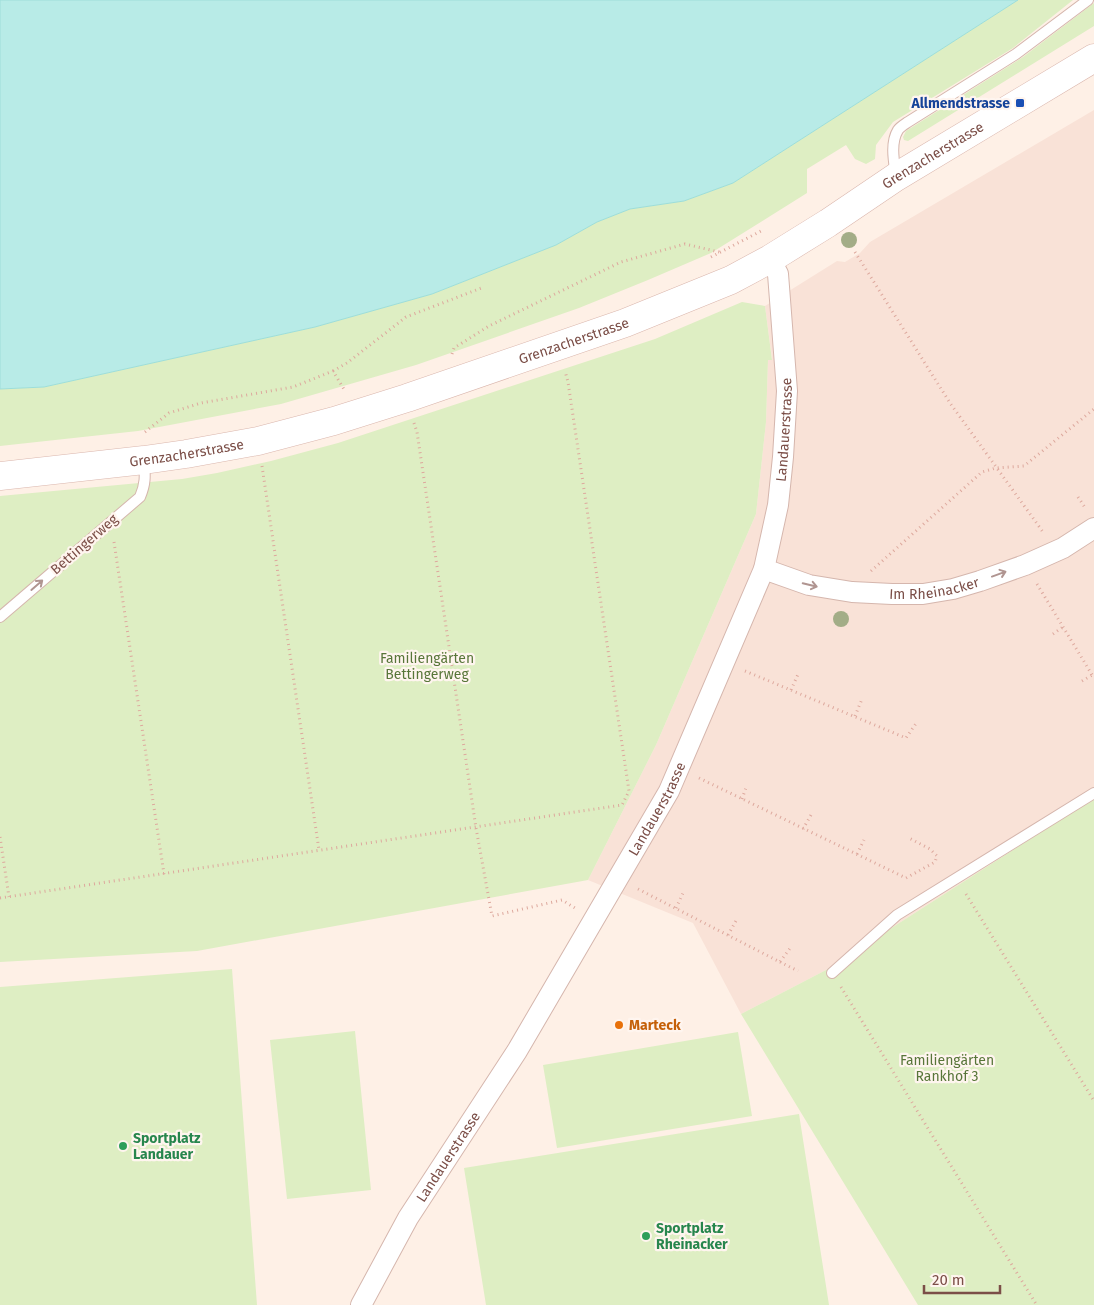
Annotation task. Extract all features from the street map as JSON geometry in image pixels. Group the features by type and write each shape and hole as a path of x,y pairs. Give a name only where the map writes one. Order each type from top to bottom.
{"main road":[{"name":"Grenzacherstrasse","path":"0,476 142,448 186,454 258,441 407,398 625,324 731,280 770,259 896,177 1094,58"}],"street":[{"name":"Landauerstrasse","path":"360,1305 408,1218 517,1051 669,791 764,569 778,505 787,391 778,274 770,259"},
{"name":"Im Rheinacker","path":"764,569 809,585 841,590 892,594 923,594 953,589 1026,565 1063,548 1094,528"}],"lane":[{"path":"896,177 893,154 894,141 898,130 1016,54 1088,0"},
{"name":"Bettingerweg","path":"0,617 140,497 146,480 142,448"},
{"path":"832,973 897,915 1094,793"}],"path":[{"path":"711,257 768,228"},
{"path":"460,353 450,356 454,348 489,326 621,262 685,244 720,252"},
{"path":"855,252 950,403 1057,550"},
{"path":"142,448 169,413 201,402 293,387 347,363 406,317 484,287"},
{"path":"0,898 622,805 629,791 568,382 563,366"},
{"path":"332,371 345,392 353,389"},
{"path":"841,590 861,579 982,472 996,468 1024,466 1094,409"},
{"path":"412,415 476,828 492,916 562,900 575,908"},
{"path":"262,460 319,850"},
{"path":"111,522 164,874"},
{"path":"1026,565 1092,675"},
{"path":"1053,634 1063,627"},
{"path":"723,662 906,738 917,722"},
{"path":"1082,681 1092,675 1094,669"},
{"path":"790,690 799,672"},
{"path":"855,716 862,699"},
{"path":"678,768 906,878 934,862 937,856 930,849 909,838"},
{"path":"742,799 747,785"},
{"path":"803,829 811,815"},
{"path":"0,837 9,897"},
{"path":"857,854 864,840"},
{"path":"618,878 798,971"},
{"path":"956,878 1094,1101"},
{"path":"676,908 684,891"},
{"path":"728,935 737,919"},
{"path":"780,962 791,947"},
{"path":"832,973 1036,1304"}],"shaded area":[{"path":"1094,110 1094,798 826,970 741,1014 693,923 588,880 656,745 756,514 766,422 768,360 772,359 765,306 837,261 845,262 860,253 870,242"}],"green space":[{"path":"1018,0 1073,0 1013,48 893,122 876,145 875,159 866,164 855,159 846,145 807,169 807,193 711,253 579,308 416,365 281,404 138,431 0,446 0,389 44,387 315,327 432,294 556,245 597,222 630,209 684,201 733,183"},
{"path":"1094,3 1094,26 908,141 904,140 903,137 906,131 1023,57"},
{"name":"Familiengärten Bettingerweg","path":"742,302 765,306 772,360 768,360 766,422 756,514 656,745 588,880 197,951 0,962 0,496 182,479 271,461 338,443 655,339"},
{"name":"Familiengärten Rankhof 3","path":"1094,798 1094,1305 918,1305 741,1014 826,970"},
{"name":"Sportplatz Landauer","path":"232,969 257,1305 0,1305 0,987"},
{"path":"355,1031 371,1190 287,1199 270,1040"},
{"path":"738,1032 752,1116 557,1148 543,1065"},
{"name":"Sportplatz Rheinacker","path":"799,1114 829,1305 486,1305 464,1168"}],"water":[{"path":"0,0 1018,0 733,183 684,201 630,209 597,222 556,245 432,294 315,327 44,387 0,389"}],"place":[{"name":"Allmendstrasse","path":"1020,103"},
{"name":"Marteck","path":"619,1025"},
{"name":"Sportplatz Landauer","path":"123,1146"},
{"name":"Sportplatz Rheinacker","path":"646,1236"}]}
